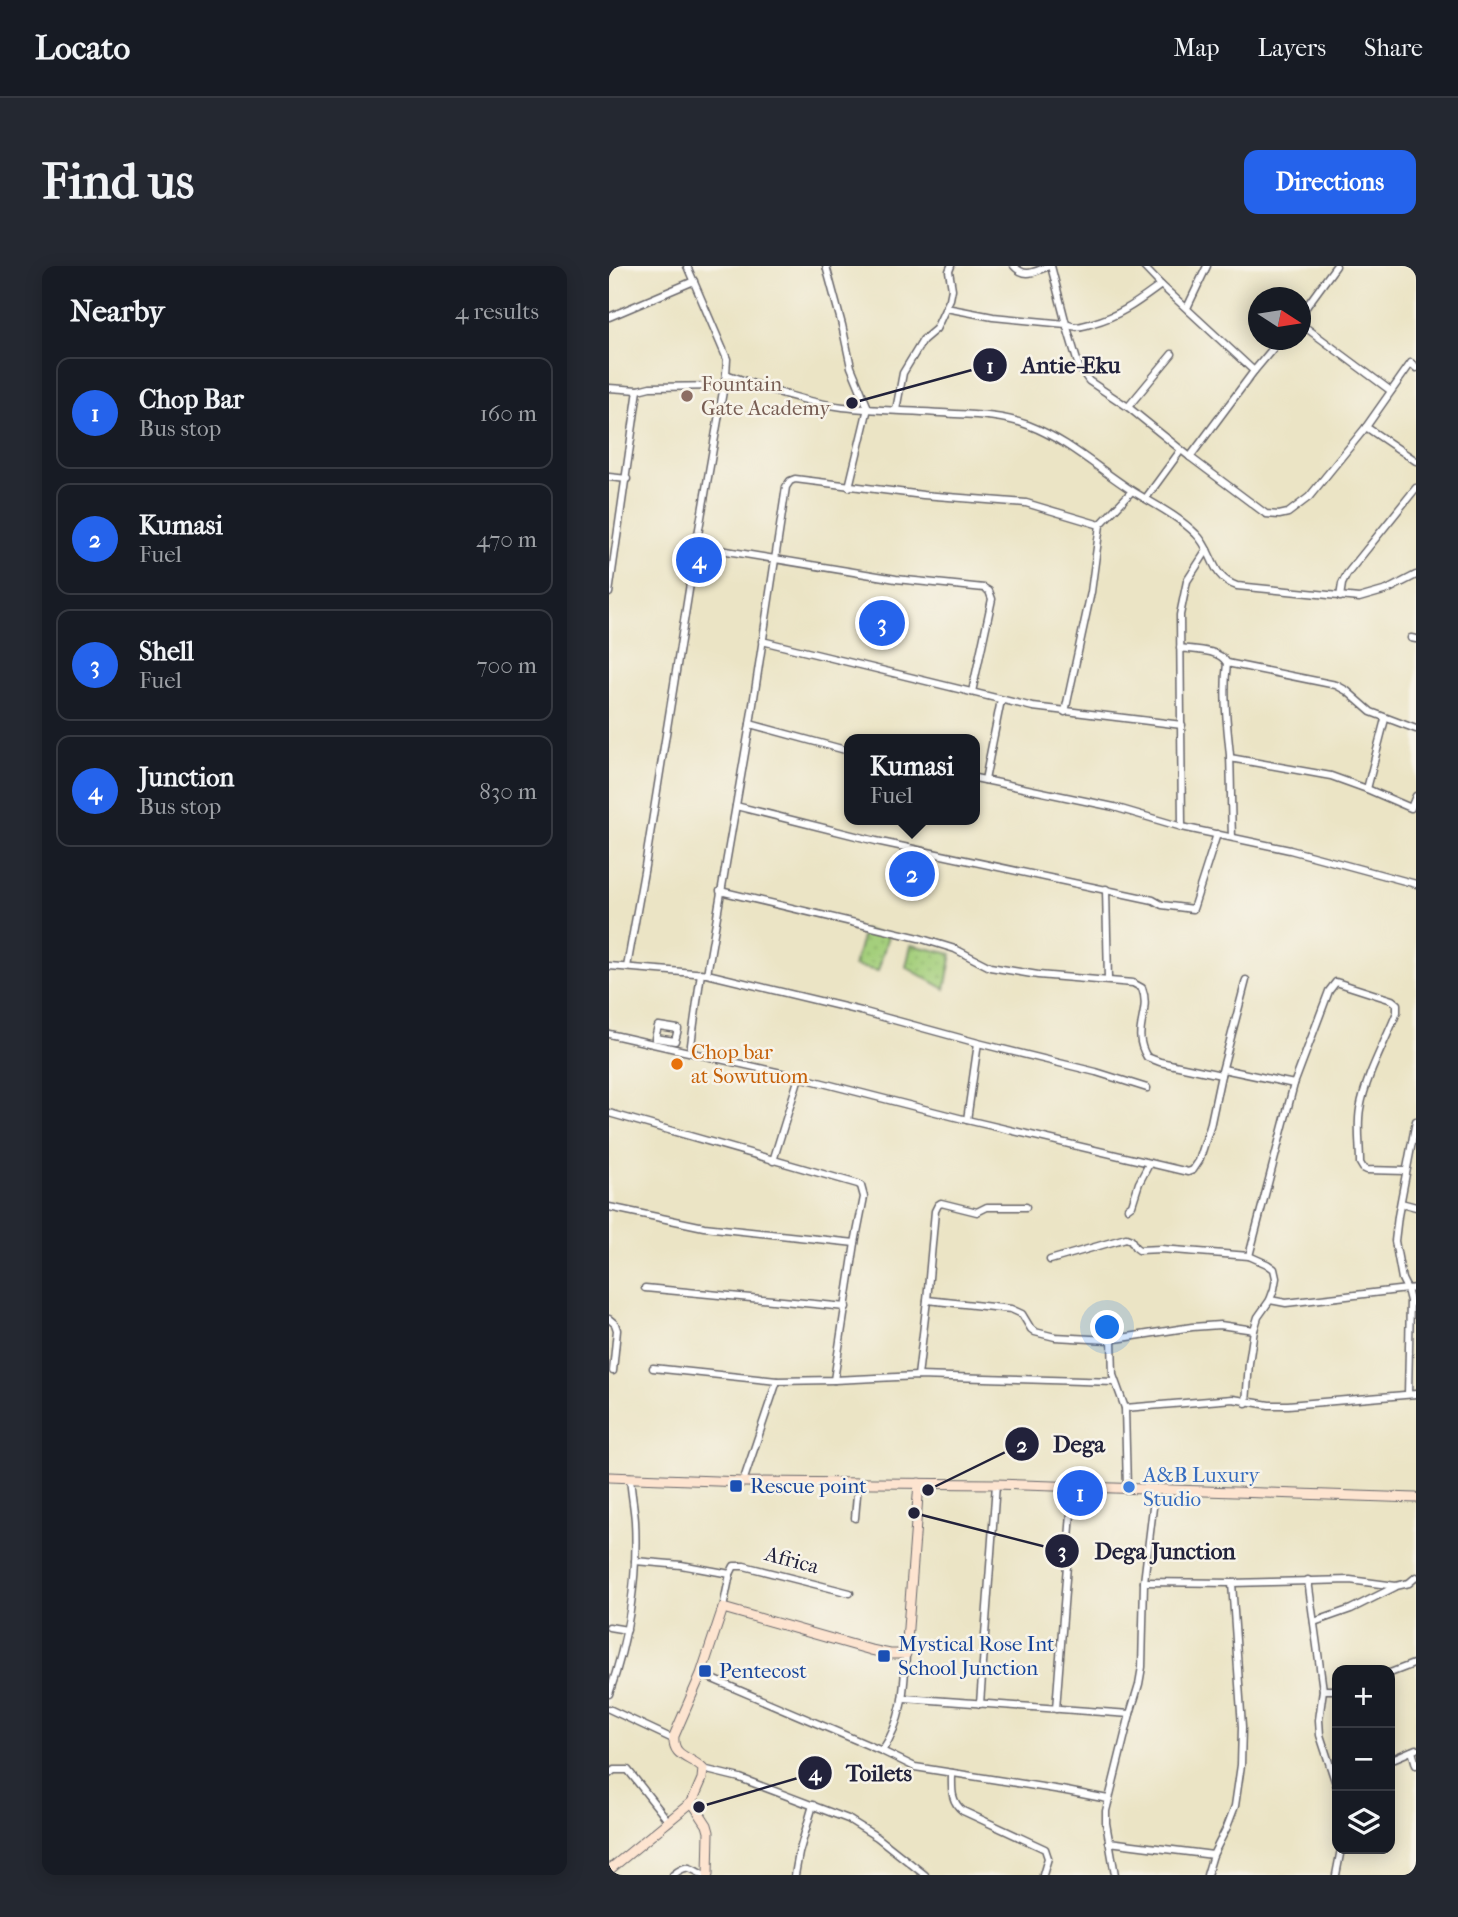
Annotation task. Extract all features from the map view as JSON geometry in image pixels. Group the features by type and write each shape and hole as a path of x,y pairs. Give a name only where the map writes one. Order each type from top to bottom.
{"main road":[{"path":"609,1477 743,1482 996,1484 1416,1498"},
{"path":"609,1870 692,1802 702,1779 703,1769 677,1751 673,1740 701,1674 723,1608 871,1650 906,1654 919,1483"},
{"path":"692,1802 709,1832 706,1875"}],"street":[{"path":"627,967 725,386 727,359 687,266"},
{"path":"826,266 851,367 868,408 849,486"},
{"path":"896,410 903,373 923,340 936,329 946,308 952,289 949,271 951,266"},
{"path":"1014,266 1026,274 1050,266 1079,367 1089,381 1128,407 1266,514 1279,515 1297,507 1309,497 1366,427 1413,365 1416,357"},
{"path":"1143,266 1254,371"},
{"path":"1187,308 1207,266"},
{"path":"1311,299 1336,266"},
{"path":"609,317 694,281"},
{"path":"946,308 993,317 1078,327 1109,319 1126,311 1161,285"},
{"path":"1311,332 1391,391"},
{"path":"1190,457 1272,350"},
{"path":"1128,407 1172,354"},
{"path":"726,374 818,403 992,416 1028,425 1070,446 1132,491 1185,524 1204,542 1221,576 1227,583 1237,586 1359,598 1372,596 1416,575"},
{"path":"609,388 638,390 650,387 725,386"},
{"path":"609,593 638,390"},
{"path":"1366,427 1416,461"},
{"path":"1146,498 1181,450"},
{"path":"609,477 627,479"},
{"path":"690,1052 750,724 786,487 790,481 795,479 923,495 1026,503 1100,525"},
{"path":"1340,597 1347,574 1416,488"},
{"path":"1065,712 1086,621 1100,525 1132,491"},
{"path":"696,546 896,579 983,588 989,591 992,599 972,692"},
{"path":"1182,827 1181,615 1187,582 1207,550"},
{"path":"762,641 1065,712 1182,725"},
{"path":"1180,648 1218,654 1224,657 1227,663 1224,680 1232,837"},
{"path":"1227,663 1336,685 1371,712 1416,729"},
{"path":"985,780 1001,699"},
{"path":"1367,789 1385,719"},
{"path":"750,724 844,750"},
{"path":"1230,758 1331,776 1411,808 1416,796"},
{"path":"980,779 1114,807 1182,827 1290,850 1416,884"},
{"path":"736,806 876,841 1153,900 1162,905 1193,909 1217,834"},
{"path":"1107,890 1108,980"},
{"path":"720,891 919,938 955,949 990,967 1038,975 1133,983 1142,988 1145,998 1139,1042 1147,1057 1160,1062 1294,1084"},
{"path":"609,965 704,974 861,1011 1096,1072 1147,1088"},
{"path":"609,1034 799,1077 1188,1172 1195,1167 1201,1156 1210,1127 1246,980"},
{"path":"1249,1256 1294,1084 1329,990 1336,982 1397,1004 1397,1012 1360,1110 1360,1163 1367,1170 1406,1171"},
{"path":"967,1120 978,1043"},
{"path":"773,1161 799,1077"},
{"path":"609,1112 861,1186 864,1197 834,1380"},
{"path":"1125,1408 1233,1399 1246,1403 1288,1405 1412,1394 1410,1301 1402,1279 1395,1241 1416,1121"},
{"path":"1408,1162 1416,1158"},
{"path":"1128,1208 1132,1205 1149,1164"},
{"path":"918,1376 935,1210 938,1205 941,1203 977,1212 987,1208 1026,1207"},
{"path":"1401,1203 1416,1207"},
{"path":"609,1207 704,1227 855,1242"},
{"path":"1049,1260 1126,1238 1132,1240 1139,1250 1161,1249 1249,1256 1274,1269 1275,1282 1270,1300 1258,1317 1254,1330 1246,1403"},
{"path":"645,1288 846,1307"},
{"path":"1270,1300 1286,1303 1416,1288"},
{"path":"927,1300 1011,1309 1022,1314 1035,1332 1048,1336 1112,1340 1220,1325 1254,1330"},
{"path":"609,1319 617,1330 613,1371"},
{"path":"1112,1340 1112,1369 1125,1408 1127,1489"},
{"path":"653,1368 777,1381 918,1376 1115,1382"},
{"path":"743,1482 777,1381"},
{"path":"609,1694 627,1630 632,1595 635,1521 630,1477"},
{"path":"855,1518 858,1483"},
{"path":"980,1704 996,1484"},
{"path":"1056,1709 1073,1487"},
{"path":"1115,1875 1106,1823 1108,1800 1142,1667 1144,1582 1155,1491"},
{"path":"1416,1498 1416,1506"},
{"name":"Africa","path":"635,1561 681,1565 730,1574 734,1566 744,1566 850,1593"},
{"path":"723,1608 730,1574"},
{"path":"1314,1622 1352,1609 1396,1586 1409,1583 1416,1577"},
{"path":"1308,1580 1323,1690 1320,1735 1332,1769"},
{"path":"1144,1582 1350,1580 1396,1586"},
{"path":"1207,1875 1235,1806 1241,1765 1242,1727 1233,1583"},
{"path":"609,1627 627,1630"},
{"path":"882,1751 895,1729 904,1698 906,1654"},
{"path":"1395,1671 1416,1663"},
{"path":"701,1674 915,1767 1108,1800"},
{"path":"1323,1690 1332,1690"},
{"path":"904,1698 1130,1714"},
{"path":"609,1709 673,1740"},
{"path":"1395,1757 1414,1750 1416,1765"},
{"path":"703,1769 740,1778 861,1826 925,1875"},
{"path":"609,1774 614,1770 628,1770 669,1822"},
{"path":"952,1773 954,1801 963,1811 1045,1849 1048,1858 1043,1875"},
{"path":"795,1875 813,1805"},
{"path":"1109,1842 1213,1855"},
{"path":"1336,1875 1340,1854"},
{"path":"673,1875 683,1867 706,1875"}],"green space":[{"path":"864,930 888,936 878,971 854,966"},
{"path":"911,945 952,954 945,989 906,967"}],"place":[{"name":"Fountain Gate Academy","path":"687,396"},
{"name":"Antie-Eku","path":"852,403"},
{"name":"Junction","path":"699,560"},
{"name":"Shell","path":"882,623"},
{"name":"Kumasi","path":"912,874"},
{"name":"Chop bar at Sowutuom","path":"677,1064"},
{"name":"Rescue point","path":"736,1486"},
{"name":"A&B Luxury Studio","path":"1129,1487"},
{"name":"Dega","path":"928,1490"},
{"name":"Chop Bar","path":"1080,1493"},
{"name":"Dega Junction","path":"914,1513"},
{"name":"Mystical Rose Int School Junction","path":"884,1656"},
{"name":"Pentecost","path":"705,1671"},
{"name":"Toilets","path":"699,1807"}]}
